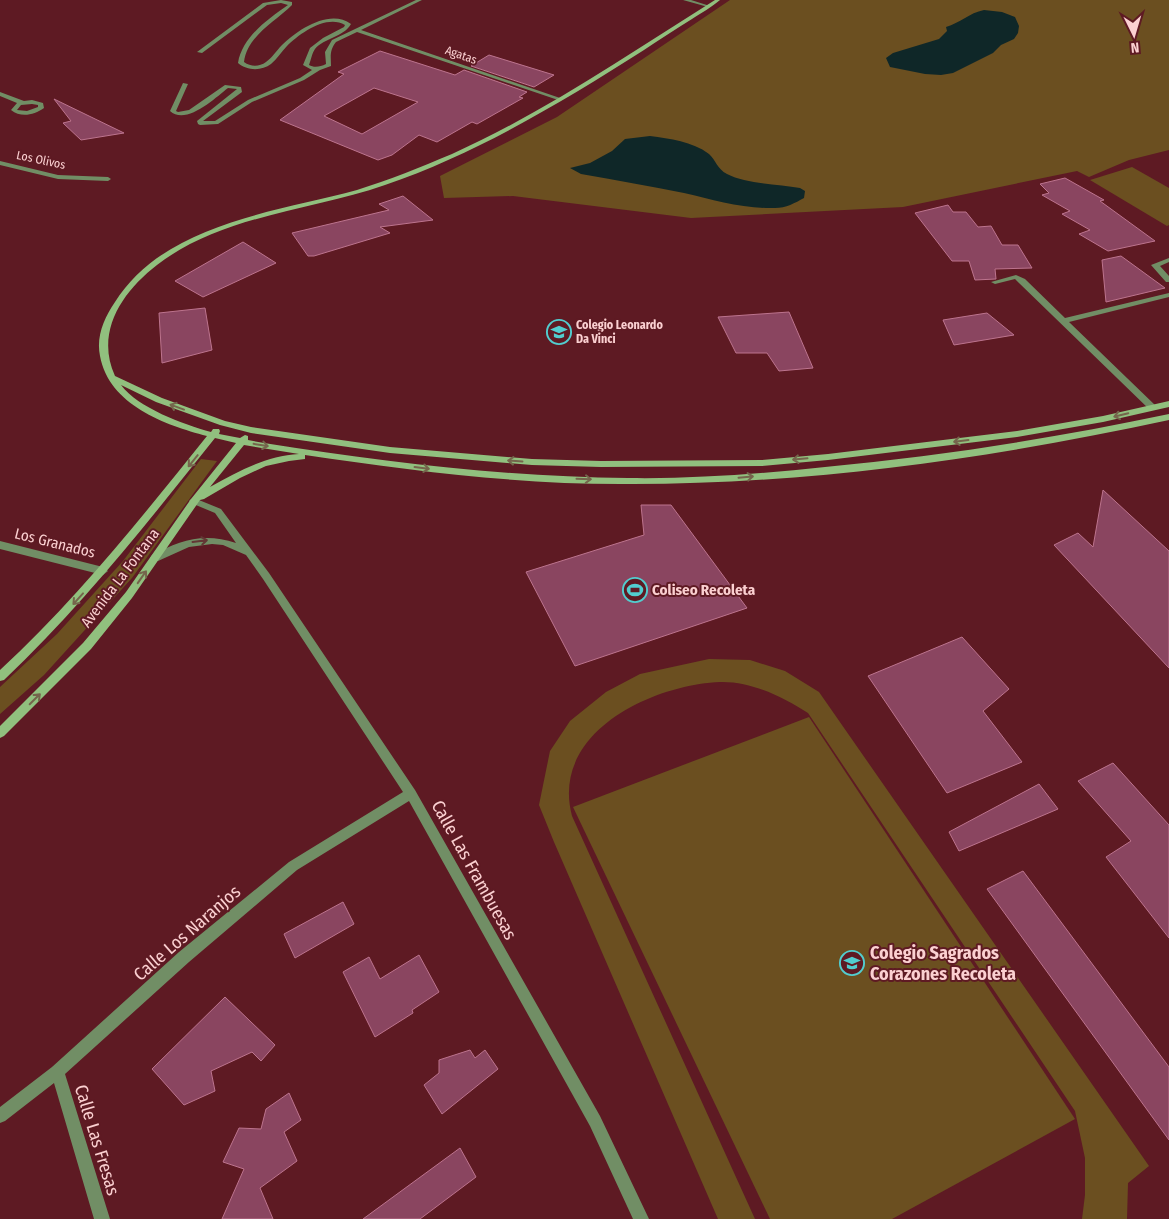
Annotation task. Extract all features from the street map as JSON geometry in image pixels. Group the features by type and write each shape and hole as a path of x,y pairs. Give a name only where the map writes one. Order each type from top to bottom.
{"main road":[{"path":"718,0 560,99 456,154 364,189 223,228 198,237 162,258 130,286 108,321 102,339 103,357 123,393 162,417 213,435 242,442 340,458 459,473 525,477 690,480 740,478 932,459 1034,443 1169,418"},
{"path":"114,378 160,400 224,423 251,430 390,450 532,462 601,464 743,463 828,457 1017,434 1169,404"},
{"name":"Avenida La Fontana","path":"0,677 64,614 104,571 224,423"},
{"name":"Avenida La Fontana","path":"0,733 87,646 129,595 194,501 251,430"},
{"path":"194,501 220,485 277,458 340,458"}],"street":[{"path":"185,84 173,111 177,114 191,112 227,86 239,88 240,91 200,121 200,123 210,124 221,121 250,101 302,79 319,68 329,65 326,56 328,48 334,41 420,0"},
{"path":"685,0 708,6"},
{"path":"200,52 266,4 286,1 290,5 255,35 244,50 240,60 241,63 250,67 269,63 286,44 316,24 334,19 344,20 348,24 346,28 325,39 312,49 306,64 312,68 319,68"},
{"name":"Agatas","path":"355,30 560,99"},
{"path":"0,94 23,103"},
{"name":"Los Olivos","path":"0,163 58,177 108,179"},
{"path":"1169,260 1155,265 1169,280"},
{"path":"995,282 1016,277 1022,281 1153,408"},
{"path":"1063,321 1169,295"},
{"name":"Calle Las Frambuesas","path":"194,501 218,511 266,576 411,794 595,1121 641,1219"},
{"name":"Calle Las Frambuesas","path":"155,558 171,548 206,540 224,541 238,546 249,554"},
{"name":"Los Granados","path":"0,545 104,571"},
{"name":"Calle Los Naranjos","path":"0,1116 57,1072 184,957 293,866 411,794"},
{"name":"Calle Las Fresas","path":"57,1072 102,1219"}],"shaded area":[{"path":"730,0 1169,0 1169,150 1129,160 1089,177 1077,171 903,207 691,218 513,196 444,198 440,176 557,117"},
{"path":"1132,167 1169,188 1169,225 1167,226 1090,180"},
{"path":"201,459 217,461 132,578 44,675 0,714 0,687 57,634 123,561"},
{"path":"709,659 750,660 785,671 819,692 1149,1166 1128,1183 1127,1219 1082,1219 1085,1195 1085,1158 1075,1111 808,713 788,701 755,687 732,682 720,682 693,685 665,693 637,704 612,719 591,738 576,760 569,787 572,816 755,1219 718,1219 539,805 550,751 570,721 606,692 640,674"},
{"path":"809,717 1075,1119 892,1219 770,1219 573,807"}],"water":[{"path":"984,10 1002,12 1015,17 1019,26 1018,33 1014,39 1001,45 993,53 953,73 941,75 925,74 890,67 886,58 893,53 939,39 947,31 946,27"},
{"path":"650,136 681,141 695,146 709,154 724,172 743,180 800,188 805,191 804,198 783,207 752,207 581,174 570,168 590,163 612,151 625,139"}],"building":[{"path":"380,51 455,75 464,70 527,92 519,97 523,98 477,124 472,122 437,142 419,135 392,155 378,160 280,120 344,74 338,72","holes":["374,88 418,102 362,134 324,116"]},
{"path":"489,55 554,75 534,87 471,66"},
{"path":"54,99 124,133 81,140 63,123 71,121"},
{"path":"1065,178 1104,200 1100,201 1155,241 1108,251 1079,234 1090,230 1062,214 1070,211 1042,195 1049,193 1040,184"},
{"path":"403,196 433,220 380,227 390,233 314,256 308,256 292,233 389,210 379,204"},
{"path":"948,205 953,212 966,212 978,227 991,226 1002,245 1018,245 1032,268 995,269 996,279 975,280 969,261 952,261 915,213"},
{"path":"243,242 276,263 203,297 175,281"},
{"path":"1121,256 1165,288 1106,302 1102,260"},
{"path":"205,308 212,350 162,363 159,313"},
{"path":"789,312 813,368 779,371 767,353 736,353 718,317"},
{"path":"987,313 1014,335 954,345 943,320"},
{"path":"1103,490 1169,551 1169,668 1054,545 1078,533 1093,547"},
{"name":"Coliseo Recoleta","path":"641,505 671,505 747,608 575,666 526,572 644,535"},
{"path":"962,637 1009,689 983,711 1022,762 947,793 868,676"},
{"path":"1113,763 1169,825 1169,938 1106,857 1131,841 1078,781"},
{"path":"1039,784 1058,809 959,851 949,832"},
{"path":"1023,871 1169,1067 1169,1140 987,889"},
{"path":"343,902 354,924 295,958 284,934"},
{"path":"419,955 439,992 412,1010 413,1013 375,1037 343,972 369,957 380,979"},
{"path":"225,997 275,1045 261,1061 252,1052 211,1071 215,1091 184,1105 152,1069"},
{"path":"470,1050 475,1058 485,1050 498,1069 442,1114 424,1085 439,1073 439,1060"},
{"path":"289,1093 301,1120 284,1132 297,1161 260,1188 273,1219 222,1219 244,1169 223,1162 239,1128 261,1129 266,1109"},
{"path":"460,1148 476,1177 420,1219 363,1219"}],"place":[{"name":"Colegio Leonardo Da Vinci","path":"559,332"},
{"name":"Coliseo Recoleta","path":"635,590"},
{"name":"Colegio Sagrados Corazones Recoleta","path":"852,963"}]}
